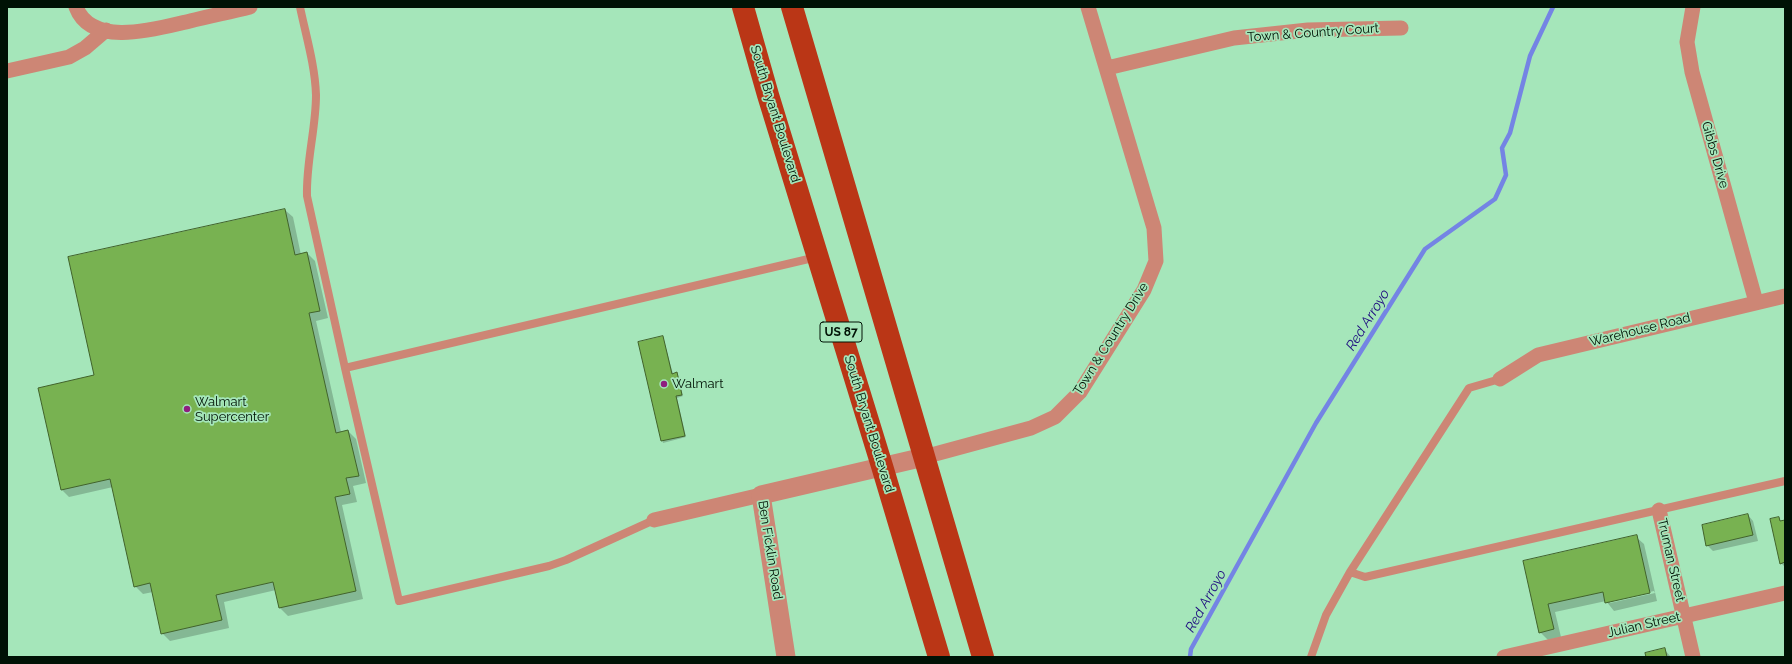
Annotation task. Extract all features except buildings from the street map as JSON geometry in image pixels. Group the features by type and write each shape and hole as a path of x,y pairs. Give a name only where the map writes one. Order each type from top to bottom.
{"main road":[{"name":"South Bryant Boulevard","path":"743,7 768,95 882,466 938,657"},
{"path":"792,7 983,657"}],"street":[{"path":"76,7 84,20 100,28 136,33 250,7"},
{"name":"Town & Country Drive","path":"924,457 1031,428 1056,417 1080,392 1144,290 1156,261 1154,228 1108,68 1088,7"},
{"name":"Gibbs Drive","path":"1693,7 1687,42 1692,72 1756,302"},
{"path":"7,71 70,57 85,48 100,28"},
{"name":"Town & Country Court","path":"1108,68 1234,38 1308,30 1401,28"},
{"name":"Warehouse Road","path":"1500,379 1538,355 1785,296"},
{"name":"Ben Ficklin Road","path":"786,657 761,495 924,457"},
{"path":"654,520 761,495"},
{"name":"Truman Street","path":"1659,510 1693,657"},
{"name":"Julian Street","path":"1504,657 1785,593"}],"lane":[{"path":"300,7 311,53 316,95 306,178 307,196 399,601 550,566 654,520"},
{"path":"345,368 818,256"},
{"path":"1310,657 1326,615 1350,572 1469,388 1500,379"},
{"path":"1350,572 1365,577 1785,481"}],"waterway":[{"name":"Red Arroyo","path":"1190,657 1191,649 1316,423 1425,249 1495,199 1506,175 1502,148 1510,133 1530,56 1553,7"}],"place":[{"name":"Walmart","path":"664,384"},
{"name":"Walmart Supercenter","path":"187,409"}]}
